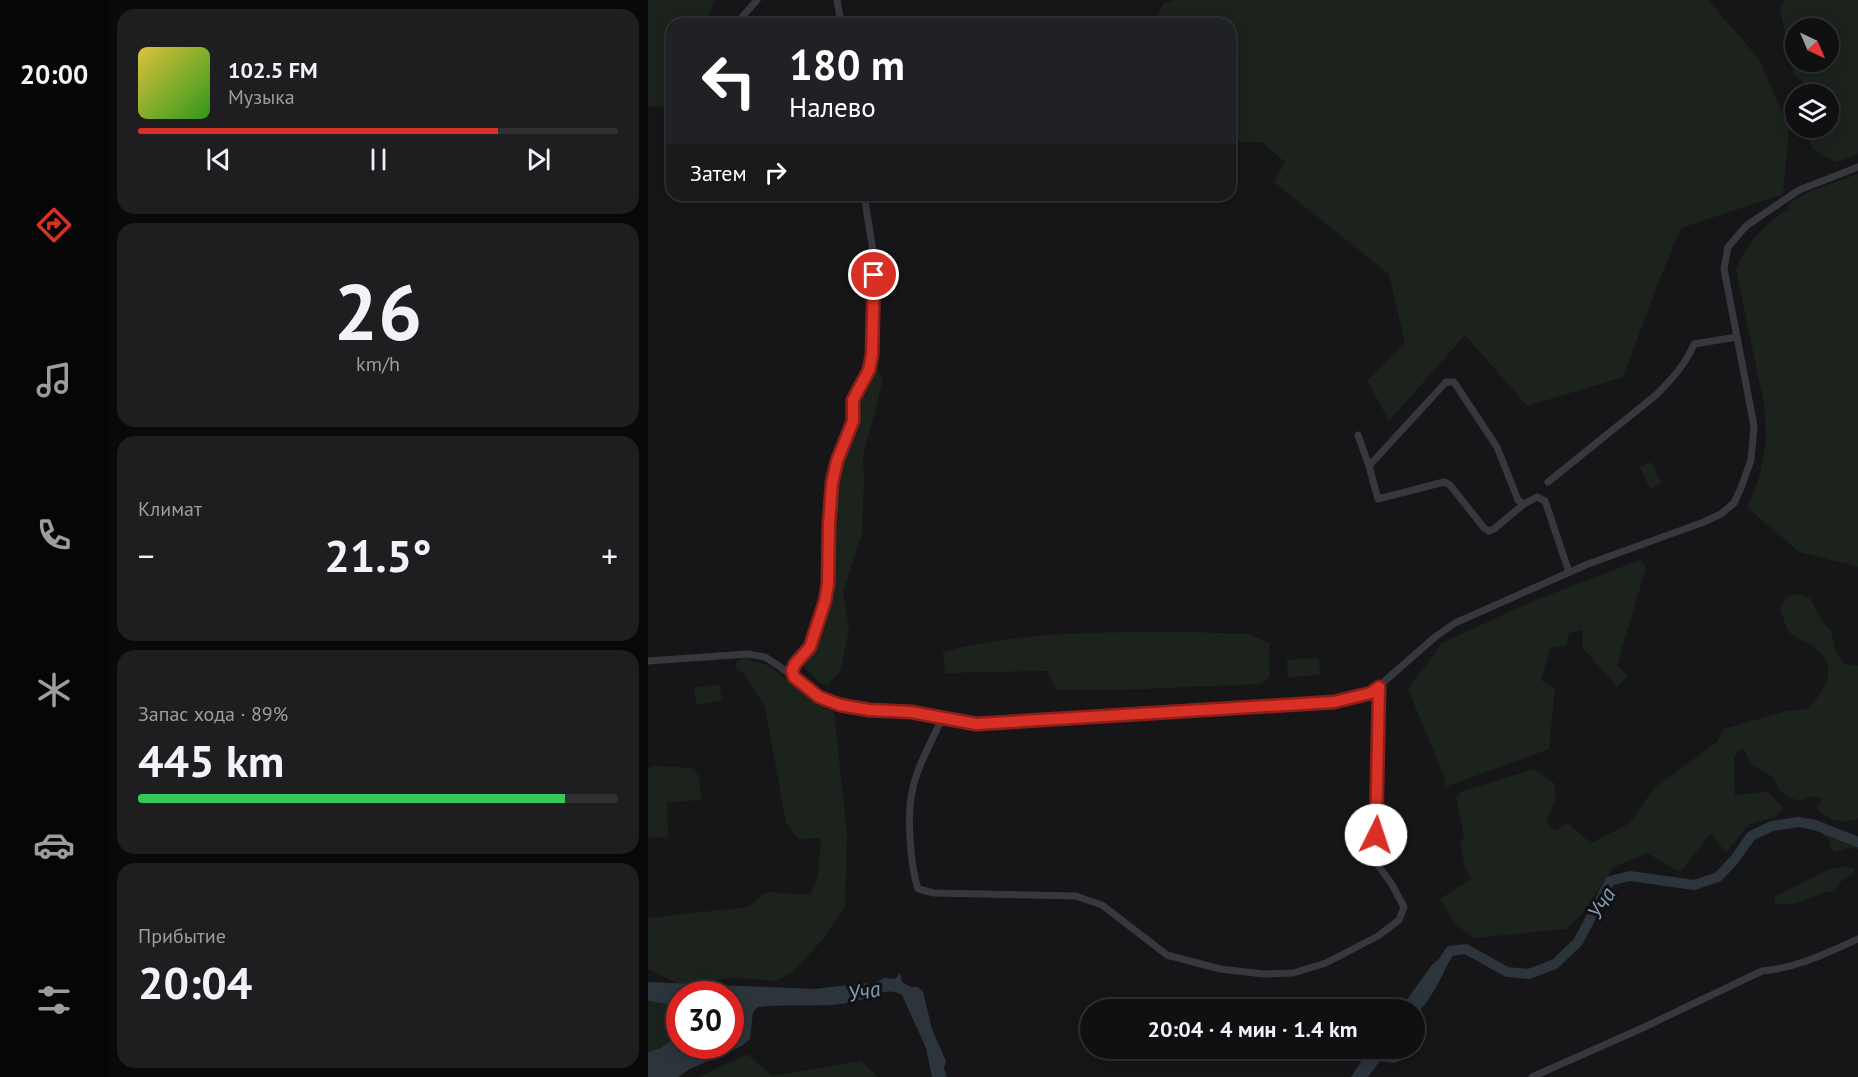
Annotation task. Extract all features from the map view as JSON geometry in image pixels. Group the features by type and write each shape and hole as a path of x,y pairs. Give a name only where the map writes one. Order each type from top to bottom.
{"street":[{"path":"741,18 757,0"},
{"path":"837,0 841,18"},
{"path":"648,662 748,654 765,657 819,697 840,705 869,710 911,712 976,724 1334,702 1371,693 1455,622 1569,572 1704,522 1721,514 1734,503 1751,460 1754,426 1724,269 1728,247 1746,226 1799,190 1858,167"},
{"path":"794,677 792,671 810,647 825,601 828,584 832,483 837,461 853,421 853,400 869,370 872,355 874,257 865,201"},
{"path":"1548,482 1672,380 1690,355 1694,344 1737,337"},
{"path":"1369,466 1446,382 1454,382 1497,447 1518,500 1524,504"},
{"path":"1358,435 1378,499 1444,482 1450,485 1484,528 1489,531 1524,504 1537,497 1545,501 1569,572"},
{"path":"942,718 913,789 910,805 913,872 918,889 934,893 1076,896 1102,905 1167,955 1220,969 1263,974 1293,973 1326,963 1378,936 1400,920 1404,907 1377,864 1375,856 1378,813 1379,687"},
{"path":"1532,1077 1762,971 1784,969 1858,939"}],"shaded area":[{"path":"648,0 715,0 707,18 666,18 666,106 648,107"},
{"path":"1175,0 1708,0 1759,59 1785,119 1785,138 1788,138 1783,194 1681,228 1623,377 1527,406 1465,335 1389,421 1367,380 1405,344 1389,274 1274,182 1285,162 1262,142 1241,142 1236,138 1236,18 1156,18 1164,3"},
{"path":"1783,0 1858,0 1858,154 1836,162 1813,149 1808,138 1839,138 1839,84 1806,84 1793,72 1839,72 1839,18 1785,18 1785,33 1780,9"},
{"path":"1858,174 1858,567 1799,552 1747,507 1759,478 1766,443 1765,409 1736,269 1751,242 1765,227 1789,209 1788,205 1794,200 1811,191"},
{"path":"876,366 883,380 863,456 862,533 843,592 849,630 840,672 827,685 818,681 804,667 817,643 833,586 834,513 841,466 856,433 858,399"},
{"path":"1651,462 1662,483 1650,489 1640,467"},
{"path":"1640,560 1646,568 1617,665 1628,676 1617,687 1582,647 1582,630 1569,633 1566,646 1550,648 1541,680 1555,689 1549,749 1445,787 1446,781 1408,689 1442,643 1533,601"},
{"path":"1798,594 1810,598 1822,621 1831,631 1837,655 1845,664 1858,666 1858,819 1840,821 1826,816 1816,808 1823,799 1811,796 1800,801 1788,797 1779,789 1773,777 1751,764 1744,750 1739,750 1734,757 1735,795 1768,792 1783,808 1776,817 1749,824 1726,853 1711,833 1680,872 1647,853 1614,867 1582,914 1566,929 1474,938 1456,925 1440,899 1471,879 1465,866 1460,844 1464,836 1456,797 1463,791 1534,769 1554,783 1556,800 1546,821 1555,831 1567,823 1591,843 1630,823 1654,788 1718,741 1724,729 1783,712 1809,708 1821,692 1828,676 1826,661 1811,645 1790,633 1780,608 1786,597"},
{"path":"1191,632 1248,634 1269,643 1269,677 1260,684 1056,690 1048,671 945,673 943,652 1005,639 1067,634"},
{"path":"744,658 770,666 817,705 834,711 847,835 845,906 823,939 793,972 776,981 736,978 673,981 648,969 648,918 748,907 767,892 810,895 818,876 821,838 798,839 786,823 765,707 745,675 735,667 737,661"},
{"path":"1319,658 1320,675 1288,677 1287,660"},
{"path":"719,684 722,700 697,705 694,688"},
{"path":"652,766 691,768 699,776 701,800 667,802 668,837 648,838 648,769"},
{"path":"1827,831 1858,844 1858,849 1846,848 1835,852 1830,848 1830,841 1821,832"},
{"path":"1855,868 1853,874 1842,880 1835,891 1822,893 1792,904 1775,903 1774,897 1829,869"},
{"path":"648,1001 666,1004 666,1044 648,1052"},
{"path":"747,1054 772,1076 861,1061 878,1077 699,1077 737,1059 744,1059 744,1055"}],"water":[{"path":"1447,952 1451,957 1436,988 1425,1004 1425,999 1407,999 1432,965"},
{"path":"900,973 902,982 911,987 918,987 923,992 932,1029 946,1061 944,1068 947,1077 932,1077 926,1048 902,995 891,992 845,1003 758,1007 753,1012 750,1039 744,1044 744,986 814,989 865,983 871,985 884,978 895,979"},
{"path":"648,982 666,983 666,1004 648,1001"},
{"path":"666,1044 666,1059 713,1059 678,1077 648,1077 648,1052"},
{"path":"1363,1059 1394,1061 1403,1059 1395,1063 1380,1061 1368,1077 1351,1077"}],"waterway":[{"name":"Уча","path":"1441,965 1450,951 1466,949 1507,972 1529,974 1555,964 1578,942 1610,881 1630,876 1694,885 1718,877 1735,859 1751,836 1772,826 1798,822 1815,825 1858,842"}],"route":[{"path":"874,275 872,355 869,370 853,400 853,421 837,461 832,483 828,584 825,601 810,647 792,671 794,677 819,697 840,705 869,710 911,712 976,724 1334,702 1371,693 1379,687 1376,835"}]}
